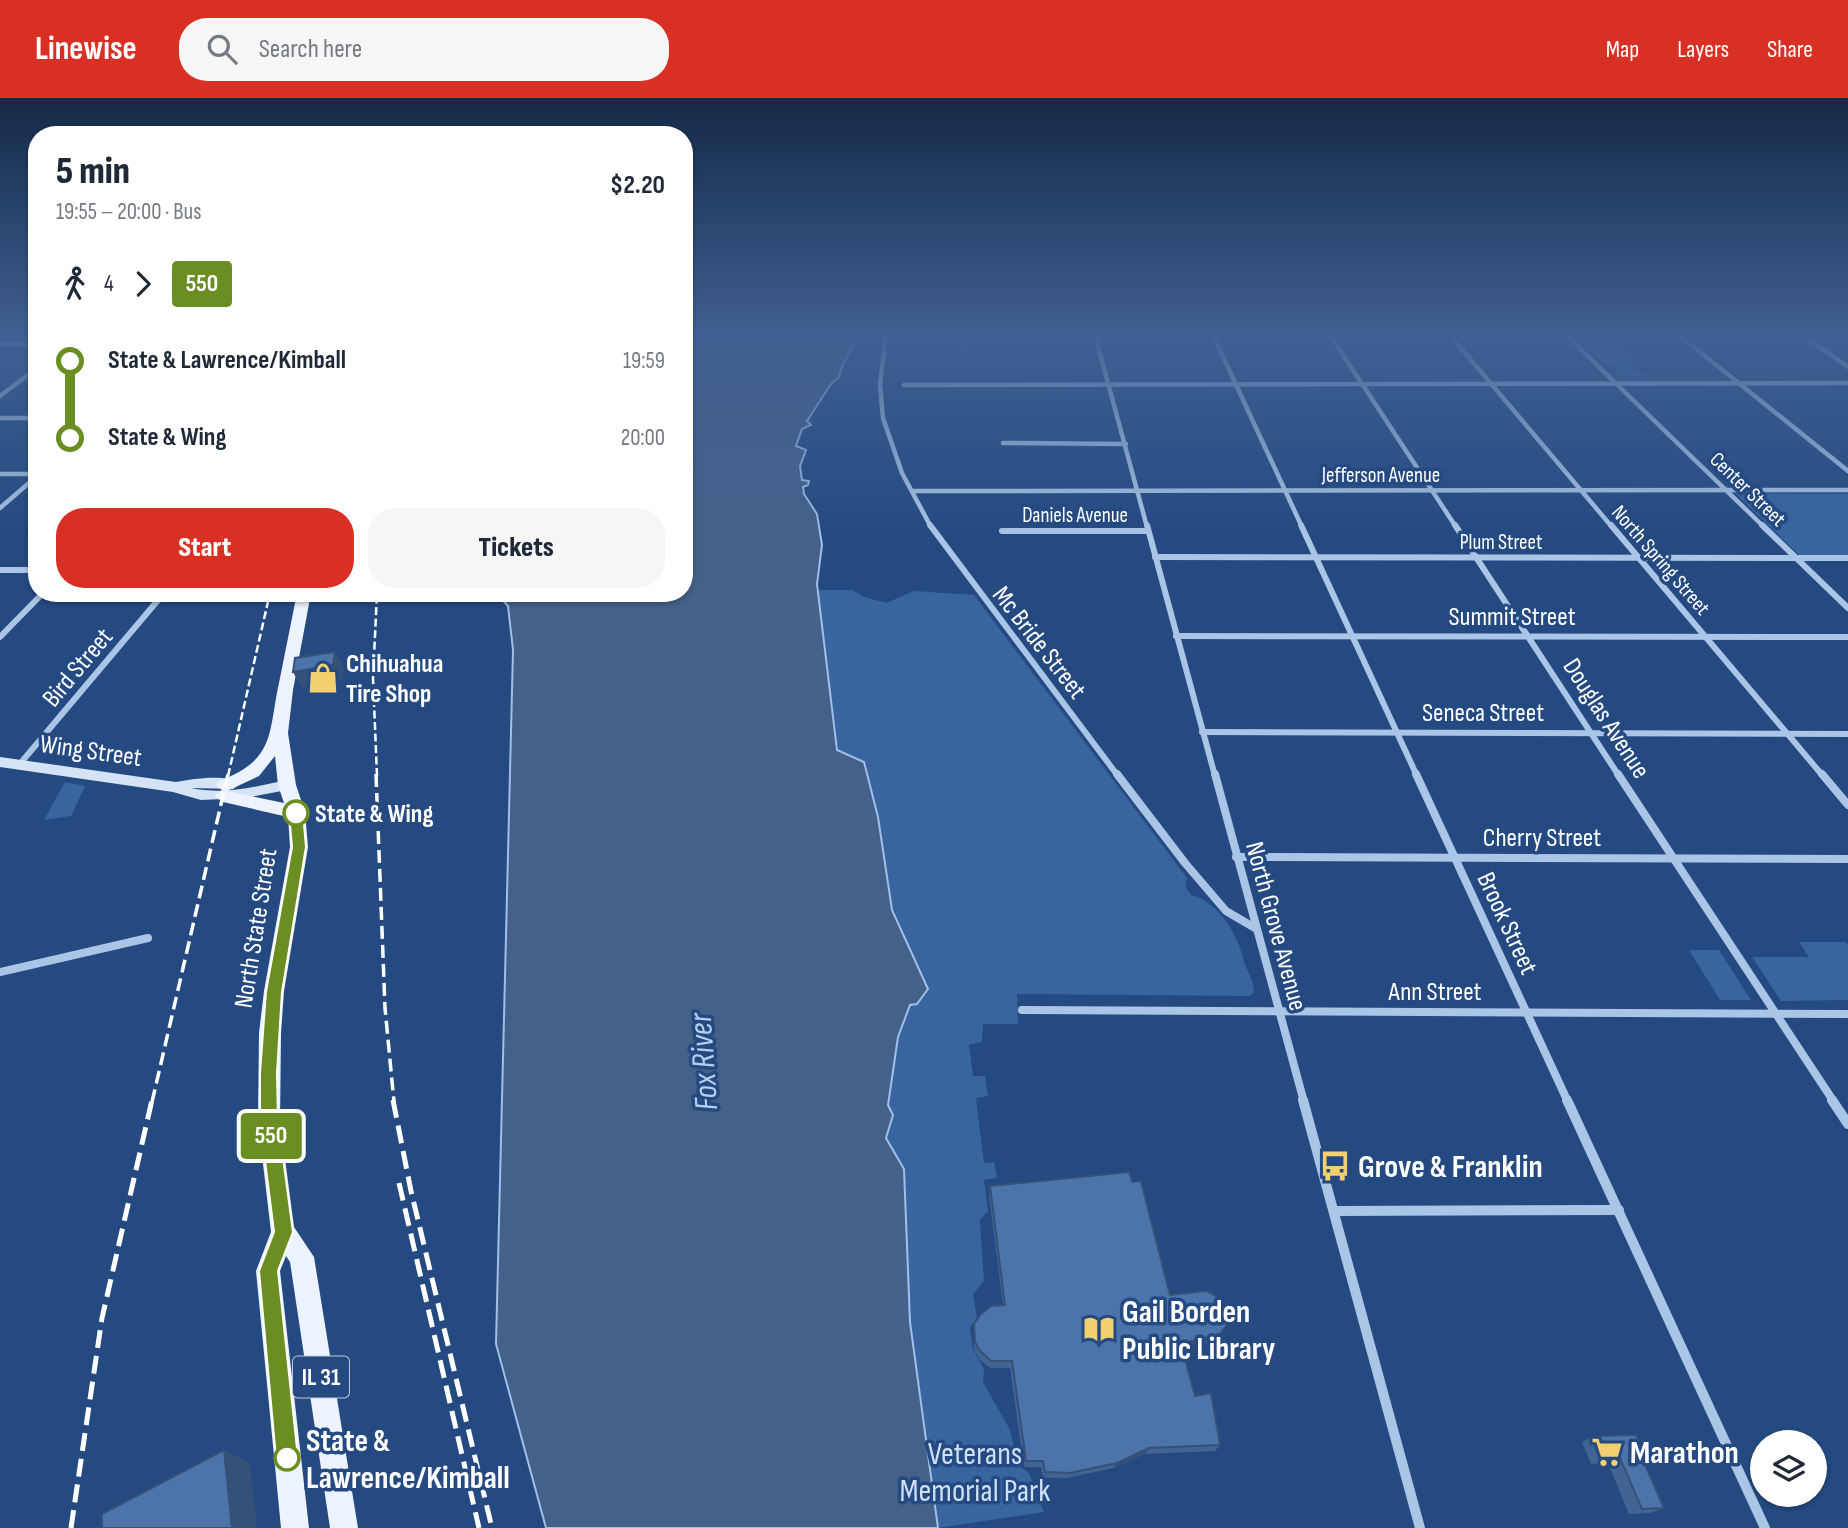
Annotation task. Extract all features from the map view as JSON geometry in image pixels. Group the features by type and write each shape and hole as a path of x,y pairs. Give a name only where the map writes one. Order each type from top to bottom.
{"main road":[{"name":"North State Street","path":"295,1528 268,1271 283,1232 269,1121 268,1073 274,992 299,847 296,812 287,782 280,733 285,690 302,602"},
{"path":"224,790 259,768 280,733"},
{"path":"224,790 296,812"},
{"name":"North State Street","path":"283,1232 303,1257 344,1528"}],"street":[{"name":"Mc Bride Street","path":"882,402 883,418 902,474 913,491 923,517 1185,863 1226,911 1256,929"},
{"name":"North Grove Avenue","path":"1114,402 1154,557 1420,1528"},
{"name":"Brook Street","path":"1243,402 1765,1528"},
{"name":"Douglas Avenue","path":"1374,402 1848,1124"},
{"name":"North Spring Street","path":"1507,402 1848,805"},
{"name":"Center Street","path":"1635,402 1848,608"},
{"path":"1761,402 1848,471"},
{"path":"0,418 28,418"},
{"path":"1003,443 1126,444"},
{"path":"0,474 28,475"},
{"path":"0,508 28,483"},
{"name":"Jefferson Avenue","path":"913,491 1848,490"},
{"name":"Daniels Avenue","path":"1002,531 1147,530"},
{"name":"Plum Street","path":"1154,557 1848,558"},
{"path":"0,570 28,570"},
{"path":"0,637 34,602"},
{"name":"Bird Street","path":"19,765 156,602"},
{"name":"Summit Street","path":"1176,635 1848,636"},
{"name":"Seneca Street","path":"1202,732 1848,734"},
{"name":"Wing Street","path":"0,762 175,787 184,792 287,782"},
{"name":"Cherry Street","path":"1236,857 1848,859"},
{"path":"0,972 148,938"},
{"name":"Ann Street","path":"1022,1010 1848,1014"},
{"path":"1334,1211 1619,1210"}],"green space":[{"path":"1735,493 1848,494 1848,555 1799,555"},
{"name":"Veterans Memorial Park","path":"817,590 852,590 864,597 886,603 914,591 974,595 1187,878 1185,886 1191,895 1210,904 1232,930 1253,984 1254,992 1250,996 1017,994 1018,1024 983,1024 982,1042 969,1045 973,1076 985,1076 988,1096 976,1098 984,1163 994,1162 997,1178 984,1180 988,1211 980,1220 984,1281 973,1294 977,1318 970,1328 973,1349 984,1369 983,1382 1009,1428 1020,1467 1029,1473 1044,1512 938,1528 910,1322 904,1169 886,1138 893,1115 888,1106 898,1037 910,1005 928,989 892,910 878,817 837,751"},
{"path":"65,782 85,786 71,816 44,820"},
{"path":"1799,942 1846,942 1848,1000 1781,1001 1752,957 1809,957"},
{"path":"1689,950 1719,950 1751,1000 1720,1000"}],"water":[{"name":"Fox River","path":"693,402 819,402 807,421 811,425 802,429 796,446 806,450 800,466 802,480 809,481 808,485 803,487 804,494 817,514 822,545 817,584 837,750 864,762 878,817 892,910 928,989 917,1004 910,1005 898,1037 888,1105 893,1115 886,1138 904,1169 910,1322 938,1528 546,1528 496,1344 513,650 508,606 504,602 693,602"}],"building":[{"path":"335,652 333,665 293,672 295,658"},
{"name":"Gail Borden Public Library","path":"1129,1172 1132,1182 1141,1181 1170,1295 1207,1291 1220,1298 1227,1311 1227,1325 1220,1334 1181,1344 1195,1396 1211,1393 1220,1445 1149,1448 1117,1463 1070,1473 1045,1472 1043,1461 1026,1461 1012,1361 991,1361 975,1342 974,1324 981,1314 991,1306 1005,1305 990,1186"},
{"path":"1636,1435 1645,1458 1642,1458 1664,1508 1642,1509 1620,1458 1603,1458 1594,1436"},
{"path":"224,1450 232,1528 102,1528 102,1514"}],"railway":[{"path":"228,776 268,602"},
{"path":"377,602 373,678 377,776"},
{"path":"152,1102 228,774"},
{"path":"376,774 385,1008 394,1102"},
{"path":"71,1528 102,1318 152,1100"},
{"path":"393,1100 411,1191 492,1528"},
{"path":"399,1183 479,1528"}],"bus line":[{"name":"550","path":"287,1458 268,1271 283,1232 269,1121 268,1073 274,992 299,847 296,813"}],"place":[{"name":"Chihuahua Tire Shop","path":"323,678"},
{"name":"State & Wing","path":"296,813"},
{"name":"Grove & Franklin","path":"1335,1166"},
{"name":"Gail Borden Public Library","path":"1099,1329"},
{"name":"Marathon","path":"1607,1452"},
{"name":"State & Lawrence/Kimball","path":"287,1458"}]}
